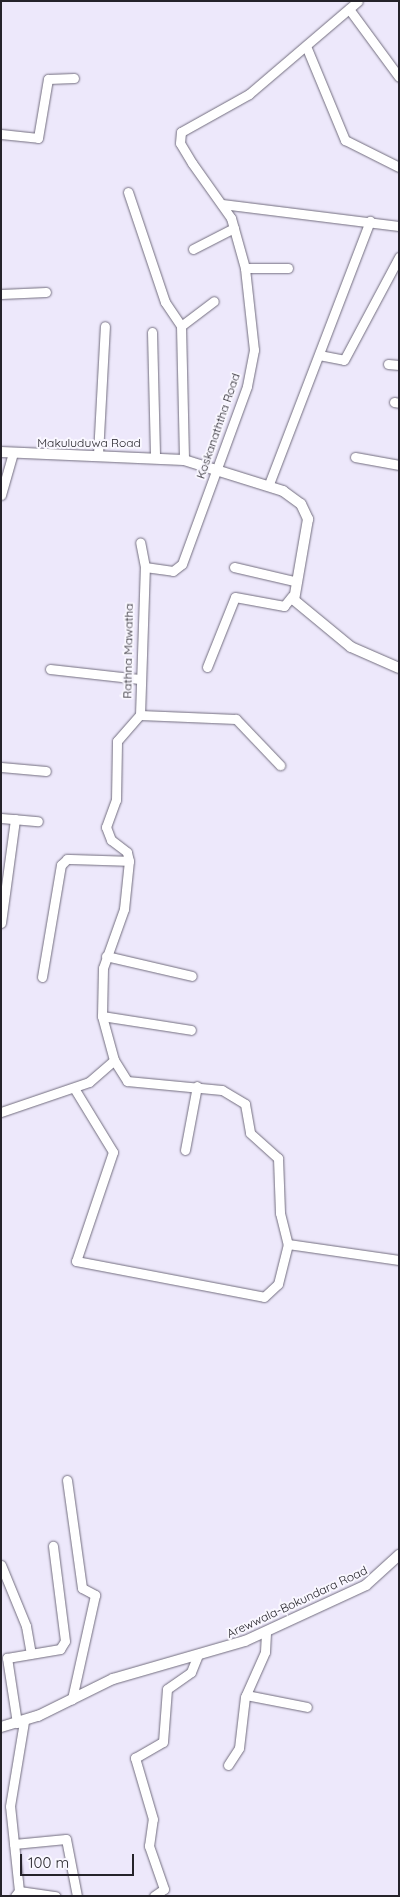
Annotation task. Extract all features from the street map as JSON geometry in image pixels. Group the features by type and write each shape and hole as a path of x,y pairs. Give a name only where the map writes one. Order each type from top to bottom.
{"street":[{"name":"Koskanaththa Road","path":"145,567 178,569 217,470 247,386 254,350 245,268 234,228 222,204 184,150 181,132 250,94 358,1"},
{"path":"349,9 399,77"},
{"path":"306,46 345,140 399,167"},
{"path":"1,134 38,138 48,80 74,78"},
{"path":"128,192 165,302 181,326 184,460"},
{"path":"222,204 399,226"},
{"path":"269,484 370,222"},
{"path":"193,249 234,228"},
{"path":"318,355 344,360 399,257"},
{"path":"245,268 288,268"},
{"path":"1,294 46,292"},
{"path":"181,326 214,302"},
{"path":"98,454 105,326"},
{"path":"152,332 155,456"},
{"path":"388,364 399,366"},
{"name":"Makuluduwa Road","path":"1,452 155,456 184,460 269,484 295,499 308,519 292,596"},
{"path":"1,495 12,453"},
{"path":"355,457 399,465"},
{"name":"Rathna Mawatha","path":"129,861 127,852 111,840 106,827 116,800 117,741 140,714 139,679 145,567 140,542"},
{"path":"234,567 294,581"},
{"path":"207,667 235,597 284,606 292,596 342,641 399,668"},
{"path":"50,669 139,679"},
{"path":"140,714 236,719 280,765"},
{"path":"1,767 46,770"},
{"path":"1,818 38,821"},
{"path":"1,923 15,818"},
{"path":"42,977 61,865 67,859 129,861 124,909 106,956 102,1016 114,1060 127,1081 197,1086 236,1095 245,1104 255,1142 276,1155 280,1213 288,1244 278,1284 264,1297 76,1261 112,1152 74,1088"},
{"path":"106,956 192,976"},
{"path":"102,1016 192,1030"},
{"path":"1,1112 89,1082 114,1060"},
{"path":"185,1150 197,1086"},
{"path":"288,1244 399,1260"},
{"path":"67,1480 82,1588 95,1595 72,1699"},
{"path":"53,1546 65,1641 60,1649 6,1661 21,1722 20,1761 12,1786 17,1894 56,1896"},
{"name":"Arewwala-Bokundara Road","path":"1,1727 21,1722 121,1676 198,1655 266,1631 366,1585 399,1556"},
{"path":"1,1564 26,1626 31,1654"},
{"path":"228,1765 242,1738 246,1694 265,1652 266,1631"},
{"path":"154,1896 164,1889 149,1846 153,1819 135,1758 163,1742 167,1689 191,1672 198,1655"},
{"path":"246,1694 307,1707"},
{"path":"14,1844 66,1839 77,1896"}]}
